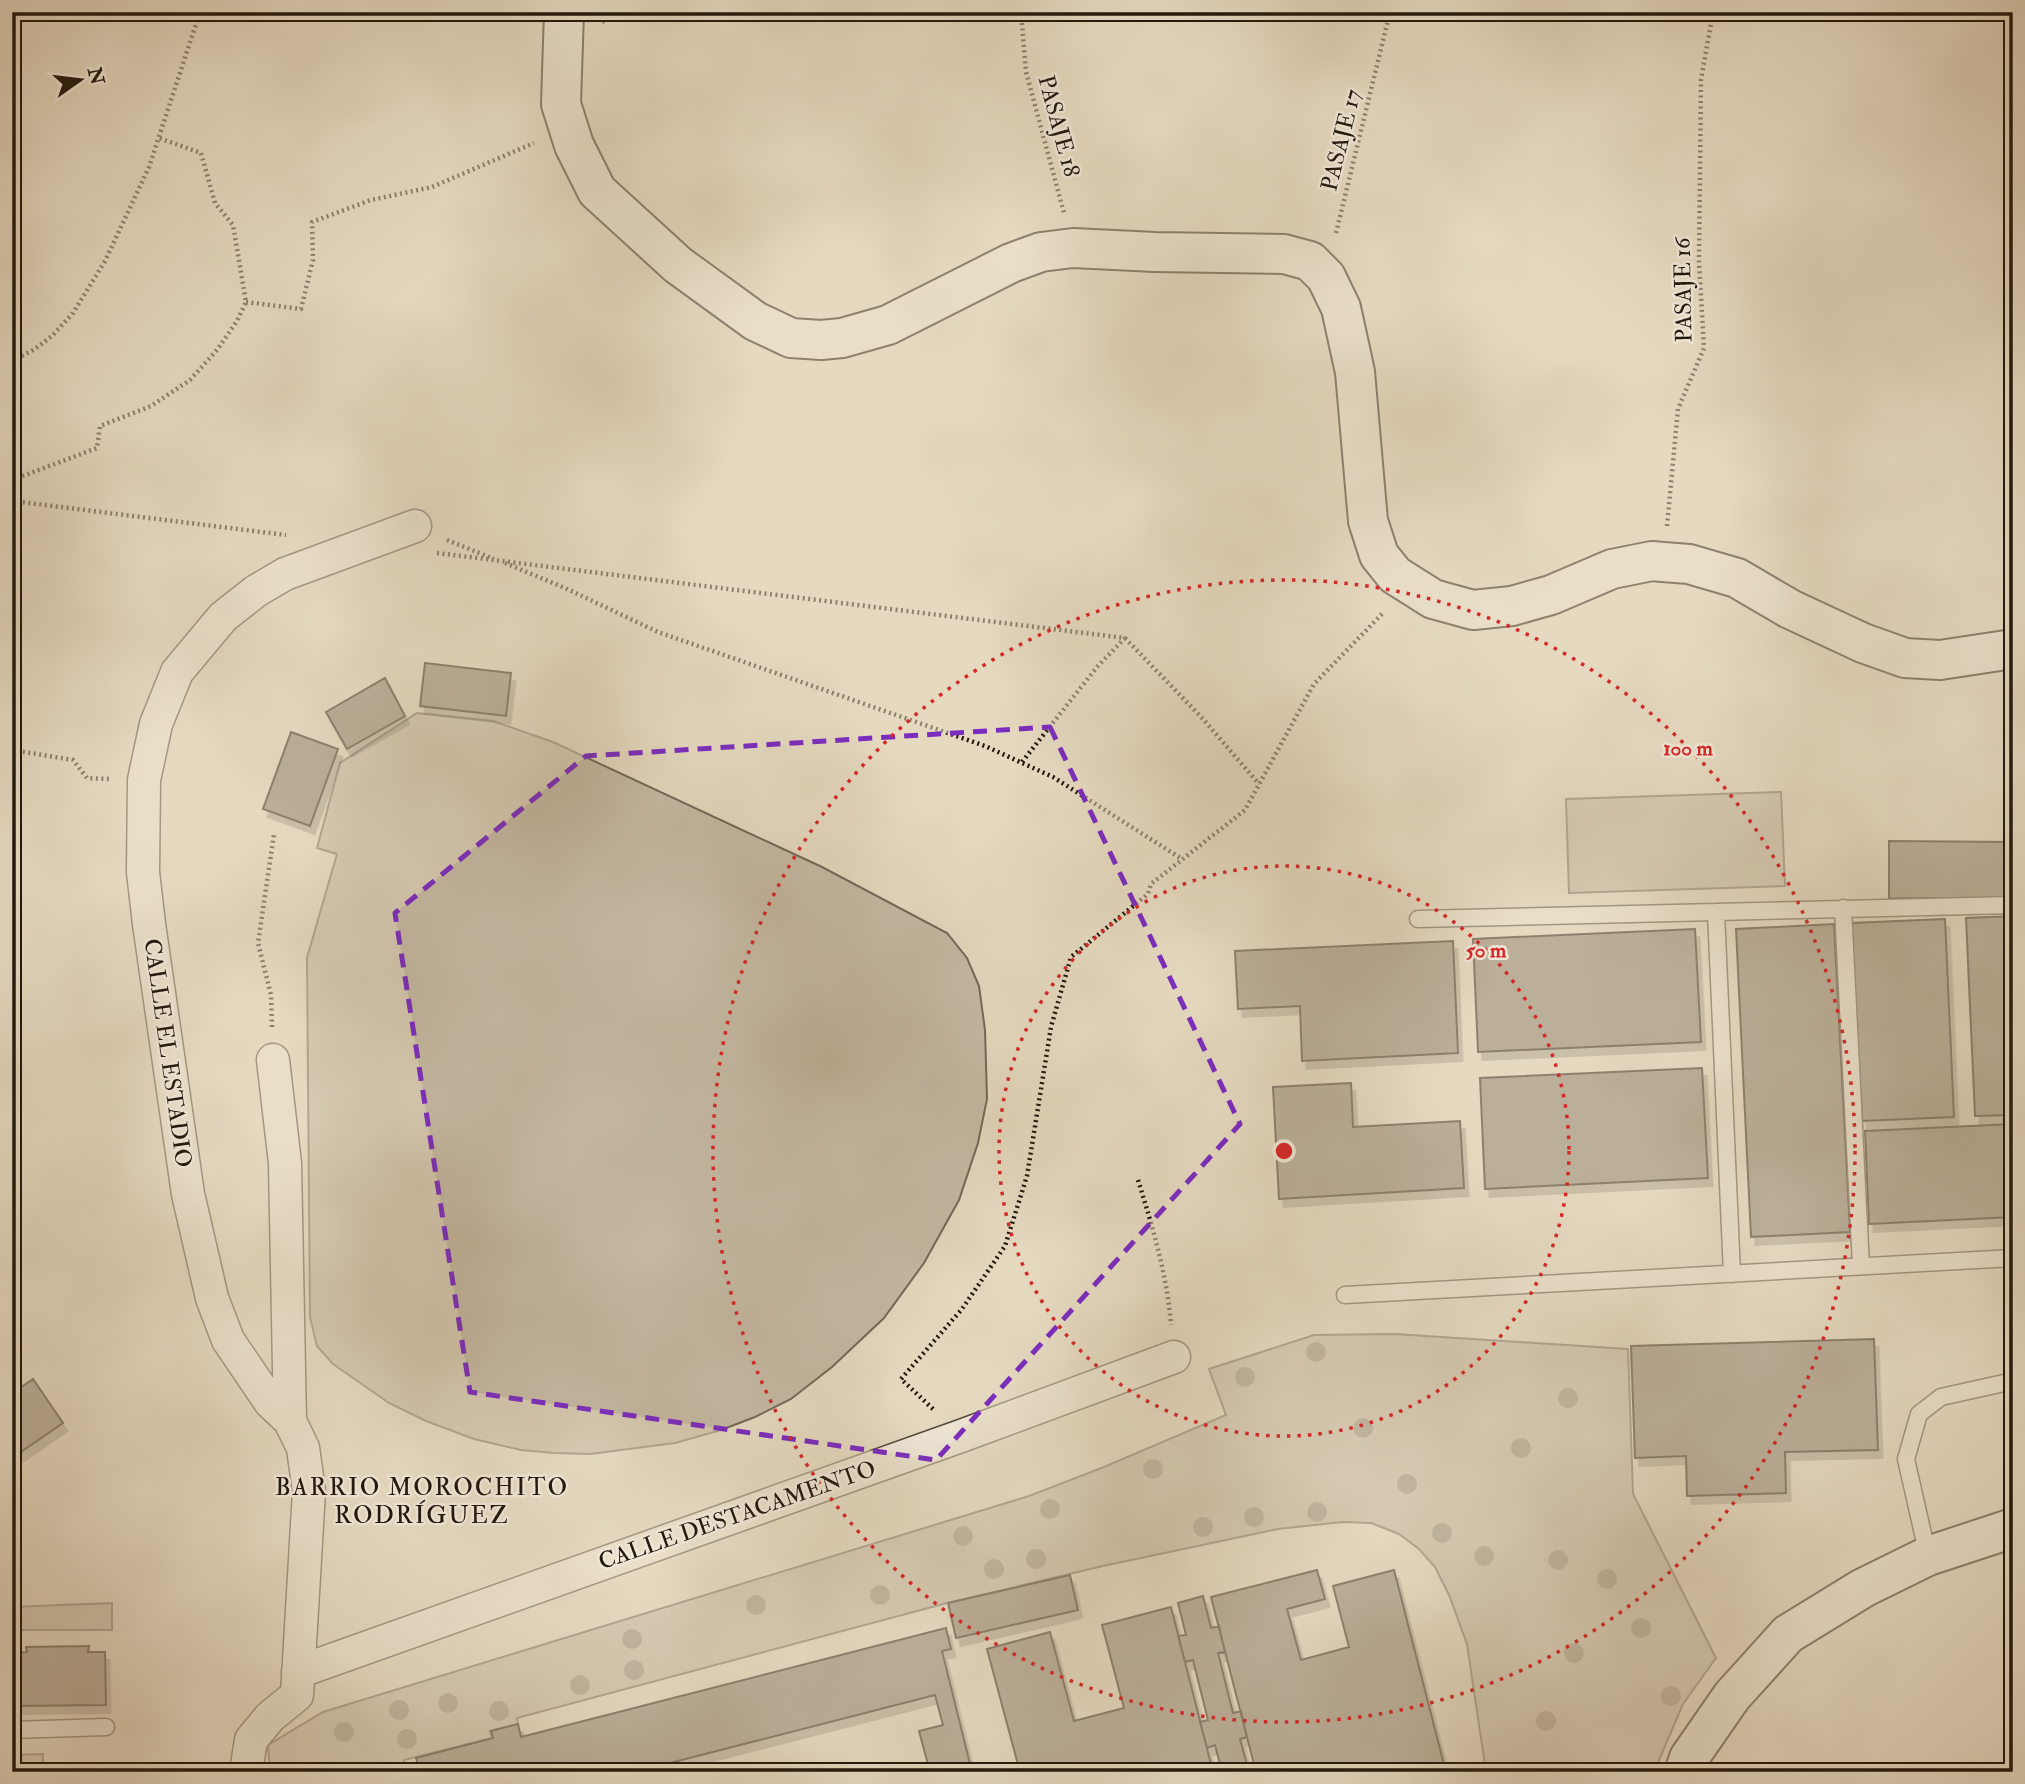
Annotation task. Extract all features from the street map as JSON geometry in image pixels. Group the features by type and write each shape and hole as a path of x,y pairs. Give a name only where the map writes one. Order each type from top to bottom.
{"main road":[{"path":"564,12 561,104 573,145 597,191 678,265 755,321 792,338 842,338 888,325 1011,262 1041,252 1073,248 1284,254 1310,261 1326,277 1341,308 1355,372 1368,521 1379,555 1395,575 1433,599 1473,610 1513,606 1551,595 1612,569 1652,561 1689,564 1737,578 1790,609 1863,643 1905,658 1940,660 2013,649"},
{"path":"1684,1772 1689,1758 1732,1696 1788,1634 1863,1588 1927,1556 2013,1528"}],"street":[{"name":"CALLE EL ESTADIO","path":"298,1683 309,1491 303,1448 290,1421 270,1402 228,1340 212,1298 188,1194 149,924 143,872 144,780 156,724 177,672 223,617 256,591 285,574 420,539"},
{"path":"273,1060 285,1163 290,1421"},
{"name":"CALLE DESTACAMENTO","path":"246,1772 251,1740 298,1683 1174,1357"}],"lane":[{"path":"1418,919 2013,905"},
{"path":"1843,908 1861,1266"},
{"path":"1716,912 1732,1273"},
{"path":"1345,1295 2013,1258"},
{"path":"1927,1556 1906,1459 1919,1414 1941,1397 2013,1381"},
{"path":"12,1730 106,1727"}],"path":[{"path":"12,362 52,336 73,313 105,261 149,167 200,12"},
{"name":"PASAJE 18","path":"1021,12 1027,72 1073,248"},
{"name":"PASAJE 17","path":"1326,277 1390,12"},
{"name":"PASAJE 16","path":"1663,562 1678,409 1704,348 1699,262 1701,80 1713,12"},
{"path":"246,302 302,309 313,260 312,222 371,200 432,187 569,129"},
{"path":"12,480 97,449 100,426 150,406 190,380 217,350 237,321 246,302 233,225 215,203 201,153 159,138"},
{"path":"12,501 287,535"},
{"path":"420,539 1125,638 1203,719 1259,784"},
{"path":"420,539 565,588 658,632 985,746 1053,777 1182,859"},
{"path":"961,1436 901,1379 962,1309 1005,1246 1027,1176 1051,1027 1071,957 1148,894 1152,884 1245,810 1314,684 1410,584"},
{"path":"1022,762 1097,667 1125,638"},
{"path":"12,750 73,760 86,778 144,780"},
{"path":"273,1060 271,995 258,943 274,834"},
{"path":"1138,1180 1159,1247 1168,1290 1174,1357"}],"highlighted area":[{"path":"1050,727 1240,1124 936,1460 470,1392 395,913 586,756"}],"shaded area":[{"path":"417,713 493,721 553,742 822,867 947,933 967,958 979,986 985,1030 987,1099 978,1143 959,1200 924,1263 884,1318 832,1367 791,1399 721,1430 675,1443 590,1454 521,1450 474,1439 426,1421 389,1403 333,1364 317,1346 310,1317 307,958 337,854 317,848 340,763"},
{"path":"1781,792 1785,886 1569,893 1566,799"},
{"path":"1395,1334 1628,1349 1633,1494 1716,1658 1683,1704 1654,1772 1486,1772 1467,1644 1449,1595 1435,1567 1419,1549 1399,1534 1371,1523 1342,1522 1278,1529 947,1603 517,1718 518,1724 490,1731 492,1738 404,1760 403,1772 270,1772 268,1745 323,1712 1029,1496 1226,1415 1209,1369 1314,1335"},
{"path":"112,1603 112,1630 12,1630 12,1607"},
{"path":"43,1754 43,1772 12,1772 12,1755"}],"building":[{"path":"425,663 511,673 506,716 420,706"},
{"path":"385,678 405,716 347,749 326,712"},
{"path":"291,732 338,749 310,826 263,809"},
{"path":"1889,841 2013,842 2013,899 1889,898"},
{"path":"2013,916 2013,1115 1975,1116 1966,918"},
{"path":"1945,919 1954,1117 1862,1121 1851,923"},
{"path":"1834,924 1850,1232 1751,1237 1736,929"},
{"path":"1695,929 1701,1042 1478,1052 1473,939"},
{"path":"1453,941 1458,1053 1302,1061 1300,1006 1238,1009 1235,951"},
{"path":"1702,1068 1708,1178 1485,1189 1480,1078"},
{"path":"1351,1083 1353,1127 1460,1121 1464,1188 1279,1199 1273,1087"},
{"path":"2013,1124 2013,1217 1869,1224 1865,1131"},
{"path":"1874,1339 1878,1450 1785,1452 1786,1493 1687,1496 1686,1456 1635,1458 1631,1346"},
{"path":"33,1379 63,1423 12,1458 12,1386 16,1383 20,1388"},
{"path":"1317,1570 1325,1599 1287,1609 1301,1660 1349,1647 1333,1586 1394,1570 1446,1772 1256,1772 1211,1597"},
{"path":"1070,1575 1078,1610 956,1638 948,1603"},
{"path":"1203,1596 1211,1628 1219,1626 1225,1652 1218,1653 1233,1713 1241,1711 1247,1737 1240,1739 1249,1772 1222,1772 1215,1745 1207,1748 1200,1722 1208,1720 1193,1660 1185,1662 1178,1636 1186,1635 1178,1603"},
{"path":"1171,1607 1213,1772 1020,1772 987,1649 1050,1632 1074,1721 1124,1708 1102,1625"},
{"path":"946,1628 951,1649 942,1651 972,1772 930,1772 919,1731 943,1725 935,1695 635,1772 420,1772 416,1758 493,1738 491,1731 518,1724 521,1737"},
{"path":"89,1646 88,1652 105,1652 106,1705 12,1706 12,1653 27,1652 26,1647"}],"district":[{"name":"BARRIO MOROCHITO RODRÍGUEZ","path":"422,1501"}]}
